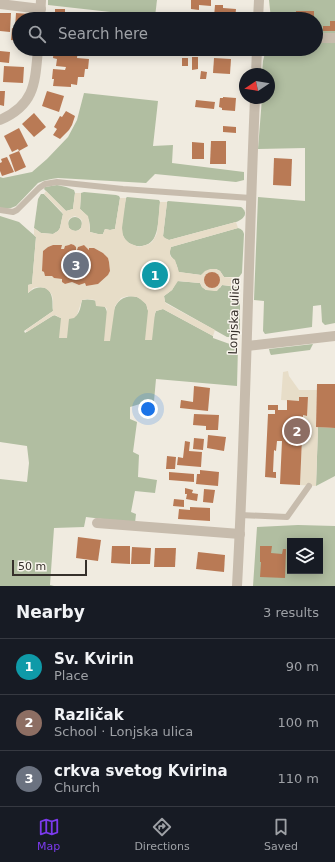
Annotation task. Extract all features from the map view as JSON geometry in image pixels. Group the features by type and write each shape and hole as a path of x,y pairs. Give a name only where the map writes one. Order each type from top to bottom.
{"street":[{"path":"258,12 259,0"},
{"path":"0,4 41,9"},
{"path":"323,38 335,38"},
{"path":"0,120 14,113 30,96 35,81 37,56"},
{"path":"256,68 257,56"},
{"name":"Lonjska ulica","path":"237,586 255,104"},
{"path":"247,346 335,336"},
{"path":"97,523 240,534"}],"lane":[{"path":"0,210 13,212 17,210 39,188 45,184 57,182 123,189 251,198"},
{"path":"240,515 287,517 309,486"}],"green space":[{"path":"48,0 157,0 156,12 110,12 48,5"},
{"path":"269,0 335,0 335,323 325,325 322,322 321,305 313,306 312,327 265,334 263,331 264,301 254,300 258,197 305,201 305,148 258,149 262,104 275,104 275,68 262,68 263,61 264,56 323,56 323,12 270,12"},
{"path":"84,93 158,101 153,146 173,145 172,163 244,172 244,180 236,182 155,174 146,183 58,178 38,183 16,206 0,210 0,177 3,178 32,172 47,159 68,137 77,120"},
{"path":"57,185 74,190 73,209 66,211 44,189 45,187"},
{"path":"84,192 119,196 120,198 115,229 105,229 103,234 90,232 90,224 88,219 80,209 81,193"},
{"path":"41,194 44,194 63,214 60,228 53,234 41,233 34,228 38,199"},
{"path":"127,197 159,200 160,202 158,224 155,236 152,241 143,246 133,245 128,242 122,233 124,206"},
{"path":"168,201 241,207 245,211 245,214 243,218 236,222 169,240 163,236"},
{"path":"0,216 19,222 36,237 32,284 28,285 28,293 35,288 42,287 49,290 51,293 53,311 24,331 25,333 54,315 68,321 69,318 77,314 82,300 89,299 97,301 104,305 107,312 114,310 119,301 128,296 133,296 138,297 147,305 149,312 154,317 156,311 163,309 213,336 213,338 238,347 237,386 156,379 154,401 130,407 130,419 137,422 133,452 139,455 138,477 157,480 155,493 135,491 131,512 136,514 135,523 86,517 84,527 54,528 50,585 54,586 0,586 0,479 27,482 29,463 27,446 0,442"},
{"path":"72,217 78,217 82,221 82,227 78,231 72,231 68,227 68,221"},
{"path":"238,228 242,230 244,234 242,273 239,277 224,277 220,271 216,269 201,275 178,272 178,268 170,254 171,247"},
{"path":"177,281 200,283 206,290 220,288 222,285 237,287 240,292 240,328 237,335 227,337 165,302 164,296 172,290"},
{"path":"313,344 310,350 271,355 269,349"},
{"path":"318,427 335,428 335,476 316,486"},
{"path":"298,525 335,526 335,586 253,586 257,527"}],"shaded area":[{"path":"46,191 66,211 73,209 75,193 81,193 80,209 88,216 90,232 98,234 103,234 105,229 115,229 120,198 126,198 122,228 123,235 129,243 139,247 152,242 157,233 160,202 167,202 163,236 169,240 236,222 238,228 171,247 170,251 170,256 175,260 179,272 201,275 210,269 216,269 220,271 224,277 234,278 233,286 222,285 217,291 206,290 200,283 178,281 172,290 164,296 167,304 215,330 213,336 163,309 156,311 155,313 152,340 145,340 148,311 146,304 137,297 128,296 121,298 115,306 110,341 104,341 107,309 105,307 96,306 95,300 87,299 82,300 77,315 74,318 69,319 67,338 59,338 61,318 56,315 27,332 26,330 53,311 52,295 45,288 33,288 28,293 28,285 32,284 36,237 34,235 34,228 41,233 53,234 60,228 63,214 44,194","holes":["75,216 81,219 82,222 81,228 76,231 69,228 68,222 69,219","53,245 62,245 61,249 64,249 65,246 74,245 76,250 78,247 84,245 89,250 90,248 94,248 103,253 108,258 109,262 110,271 108,275 98,284 86,286 85,283 79,285 72,282 65,284 62,282 62,279 54,278 52,276 45,276 44,272 42,271 43,251","212,272 218,276 219,280 217,285 212,288 206,286 204,280 208,273"]},
{"path":"288,371 289,376 299,390 317,390 316,427 318,427 316,486 300,485 303,415 306,416 308,397 299,397 299,401 281,400 283,372"}],"building":[{"path":"191,0 211,0 211,6 199,5 199,10 191,9"},
{"path":"215,5 223,5 223,8 236,9 236,12 214,12"},
{"path":"55,9 65,9 65,12 55,12"},
{"path":"296,11 314,11 314,12"},
{"path":"0,13 11,13 10,32 0,31"},
{"path":"330,21 335,21 335,31 323,31 323,26 330,26"},
{"path":"0,51 10,52 9,63 0,62"},
{"path":"53,56 77,56 77,58 89,59 88,69 85,69 84,77 78,77 77,85 71,84 71,87 53,86 53,69 65,70 66,67 56,66 57,59 53,58"},
{"path":"192,57 198,57 198,69 192,70"},
{"path":"182,58 188,58 188,66 182,66"},
{"path":"214,58 231,59 230,74 213,73"},
{"path":"4,66 24,67 23,83 3,82"},
{"path":"201,71 207,72 206,79 200,79"},
{"path":"0,91 5,91 4,106 0,105"},
{"path":"47,91 64,96 59,112 42,106"},
{"path":"220,98 236,98 235,111 222,110 222,108 219,107"},
{"path":"196,100 215,102 214,109 195,107"},
{"path":"66,111 75,116 69,130 60,139 53,135 57,129 54,127 60,116 62,117"},
{"path":"34,113 46,127 34,137 22,124"},
{"path":"223,126 236,127 236,133 223,132"},
{"path":"19,128 28,146 19,151 18,149 12,152 4,136"},
{"path":"211,141 226,141 226,164 210,164"},
{"path":"192,142 204,143 204,159 192,159"},
{"path":"19,151 26,167 15,172 9,155"},
{"path":"7,157 14,172 2,176 0,171 0,163 2,162 1,159"},
{"path":"274,158 292,159 291,186 273,185"},
{"path":"71,244 76,247 76,250 78,247 84,245 89,250 89,248 94,248 103,253 108,258 109,262 110,271 108,275 98,284 86,286 85,283 79,285 72,282 65,284 62,282 62,279 54,278 52,276 45,276 44,272 42,271 43,251 53,245 62,245 61,249 64,249 65,246"},
{"path":"212,272 219,277 220,280 215,287 212,288 205,283 204,280 209,273"},
{"path":"317,384 335,384 335,428 316,427"},
{"path":"194,386 210,388 208,411 180,408 181,400 193,402"},
{"path":"299,397 308,397 307,416 303,415 300,485 280,484 282,441 277,441 276,451 274,450 273,472 276,472 276,478 265,477 268,414 275,414 275,410 268,410 268,405 278,405 278,410 287,410 287,400 299,401"},
{"path":"194,414 219,415 218,430 206,430 206,426 193,425"},
{"path":"208,435 226,437 224,451 207,448"},
{"path":"194,438 204,439 203,450 193,449"},
{"path":"185,441 190,442 189,451 202,452 201,467 177,465 178,457 183,458"},
{"path":"167,456 176,457 175,469 166,469"},
{"path":"200,470 219,472 218,486 196,484 197,474 200,474"},
{"path":"169,472 194,474 194,482 169,480"},
{"path":"185,488 193,490 192,493 198,494 197,501 186,499 187,494 185,494"},
{"path":"204,489 215,490 213,503 203,502"},
{"path":"174,499 184,500 184,507 173,506"},
{"path":"190,507 210,508 210,521 178,519 179,509 190,510"},
{"path":"78,537 101,540 98,561 76,558"},
{"path":"112,546 130,546 130,564 111,563"},
{"path":"260,546 272,546 271,553 282,554 283,549 286,549 285,578 260,577"},
{"path":"132,547 151,548 150,564 131,564"},
{"path":"155,548 176,548 175,567 154,567"},
{"path":"198,552 225,555 224,572 196,569"}],"place":[{"name":"crkva svetog Kvirina","path":"76,265"},
{"name":"Sv. Kvirin","path":"155,275"},
{"name":"Različak","path":"297,431"}]}
